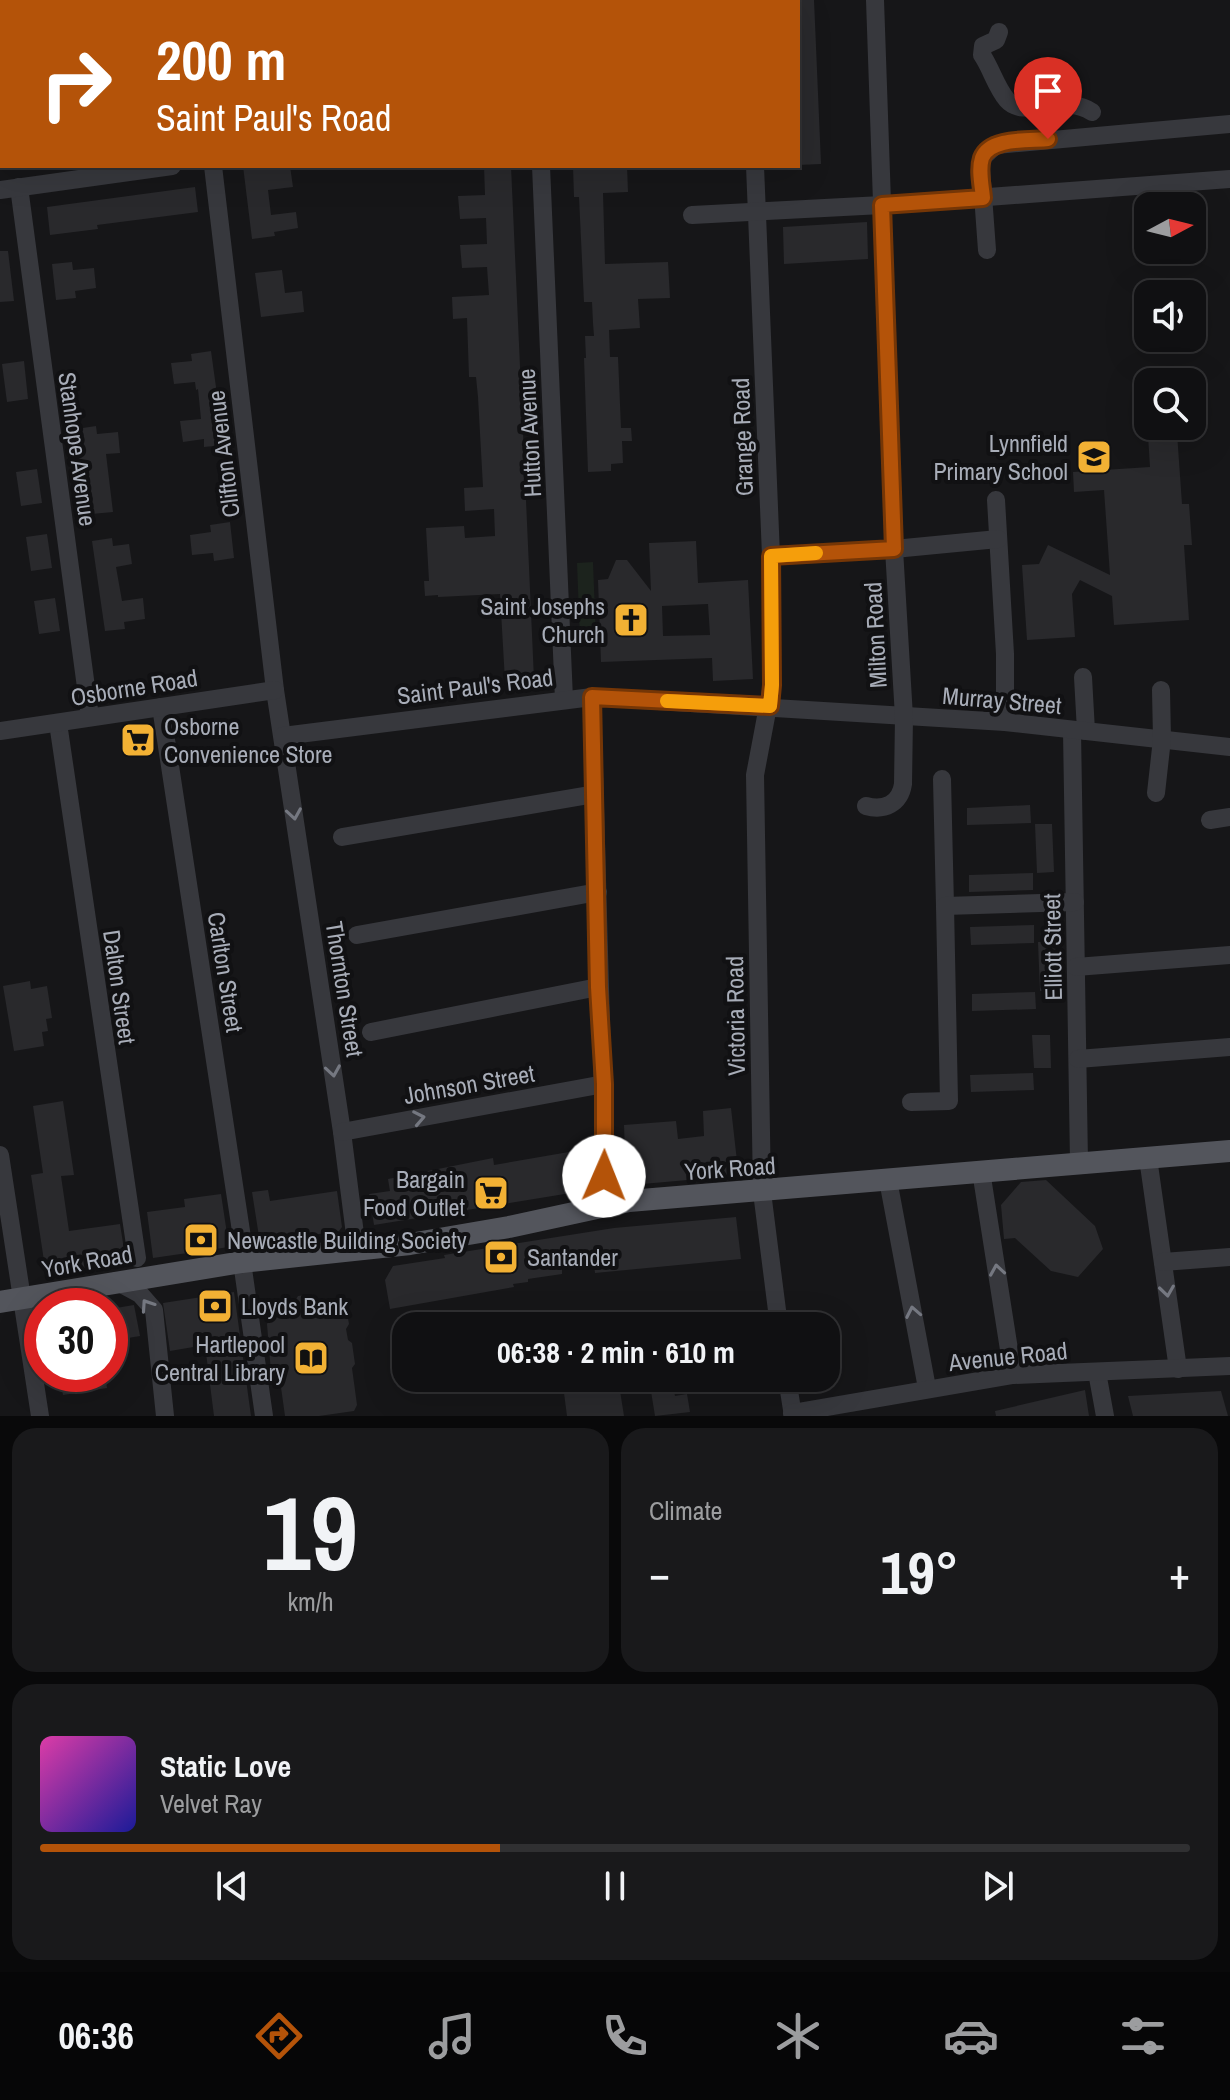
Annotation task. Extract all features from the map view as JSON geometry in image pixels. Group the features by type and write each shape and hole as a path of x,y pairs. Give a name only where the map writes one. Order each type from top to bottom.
{"main road":[{"name":"York Road","path":"11,1300 242,1253 357,1250 509,1227 629,1201 1230,1151"}],"street":[{"name":"Milton Road","path":"866,806 883,808 902,794 904,717 894,549 875,0"},
{"path":"999,32 996,40 983,46 982,55 1008,101 1024,108 1078,104 1092,112"},
{"path":"1047,106 1048,139"},
{"path":"987,250 981,168 982,158 996,145 1230,124"},
{"path":"23,182 153,168"},
{"name":"Clifton Avenue","path":"213,168 283,736"},
{"name":"Hutton Avenue","path":"541,168 564,699"},
{"name":"Grange Road","path":"755,168 771,556 770,706"},
{"path":"692,215 882,205 1230,179"},
{"name":"Stanhope Avenue","path":"23,182 90,717"},
{"path":"996,500 1005,722"},
{"path":"771,556 998,539"},
{"name":"Elliott Street","path":"1079,1162 1075,902 1083,677"},
{"name":"Osborne Road","path":"0,731 275,690"},
{"path":"1156,793 1162,739 1161,690"},
{"path":"592,697 606,1206"},
{"name":"Saint Paul's Road","path":"283,736 592,697 770,706"},
{"name":"Murray Street","path":"770,706 1005,722 1230,747"},
{"name":"Victoria Road","path":"770,706 755,775 762,1192 777,1312"},
{"name":"Carlton Street","path":"161,707 264,1416"},
{"name":"Dalton Street","path":"58,723 137,1258"},
{"name":"Thornton Street","path":"283,736 357,1250"},
{"path":"911,1102 949,1101 942,779"},
{"path":"342,837 595,794"},
{"path":"1210,820 1230,817"},
{"path":"357,935 598,892"},
{"path":"945,906 1075,902"},
{"path":"1076,967 1230,955"},
{"path":"371,1032 598,987"},
{"path":"1078,1059 1230,1047"},
{"name":"Johnson Street","path":"342,1132 604,1084"},
{"path":"0,1155 11,1300 40,1416"},
{"path":"1148,1158 1178,1369"},
{"path":"981,1171 1013,1375"},
{"path":"888,1180 927,1388"},
{"path":"1163,1262 1230,1257"},
{"path":"116,1281 140,1294 154,1310 165,1416"},
{"name":"Avenue Road","path":"792,1415 927,1388 1013,1375 1230,1366"},
{"path":"1097,1372 1105,1416"},
{"path":"789,1392 792,1415"}],"shaded area":[{"path":"593,562 596,639 580,640 577,563"}],"building":[{"path":"800,0 814,0 821,164 800,165"},
{"path":"243,168 290,168 293,187 268,190 271,215 296,212 298,228 274,232 275,236 252,239"},
{"path":"484,168 511,168 534,679 505,681 500,594 425,596 424,581 429,581 426,528 464,526 465,538 495,536 494,509 465,511 464,488 483,487 478,397 476,377 469,377 467,318 453,319 452,297 489,295 487,267 462,268 460,245 487,244 486,218 460,219 458,196 485,195"},
{"path":"573,168 627,168 628,192 603,193 605,264 668,262 670,298 638,299 640,328 609,330 610,357 618,357 621,428 631,428 632,441 622,441 623,463 611,464 611,471 588,472 584,358 585,336 594,336 592,302 584,302 579,197 574,197"},
{"path":"195,187 198,212 97,225 98,229 50,235 47,207"},
{"path":"867,222 868,259 784,264 783,227"},
{"path":"0,251 8,251 14,301 0,302"},
{"path":"72,262 73,270 94,268 96,288 75,291 76,298 56,300 52,264"},
{"path":"282,270 285,293 302,291 304,312 261,317 255,273"},
{"path":"211,351 224,445 204,447 204,439 183,442 180,421 201,419 198,389 195,382 174,384 171,363 192,361 191,354"},
{"path":"24,361 28,399 7,402 2,364"},
{"path":"96,426 97,434 118,432 120,453 106,454 113,512 91,514 85,464 80,465 76,429"},
{"path":"1148,440 1177,440 1182,504 1189,504 1192,545 1184,545 1189,620 1114,625 1112,596 1080,580 1072,594 1075,637 1027,640 1022,565 1039,564 1048,545 1110,575 1104,490 1074,492 1073,472 1150,467"},
{"path":"37,469 42,503 21,506 16,472"},
{"path":"230,522 234,558 214,561 213,553 192,555 190,535 211,532 210,525"},
{"path":"47,534 52,568 31,571 26,537"},
{"path":"112,538 113,546 129,544 132,564 116,567 122,601 143,598 145,619 124,622 125,629 105,631 92,541"},
{"path":"696,541 698,583 748,580 753,679 713,681 712,658 601,662 598,580 608,579 616,560 627,560 651,591 649,543","holes":["708,604 710,635 663,636 662,606"]},
{"path":"55,598 60,631 39,634 34,601"},
{"path":"1030,805 1031,823 967,825 967,808"},
{"path":"1035,824 1052,824 1054,872 1037,873"},
{"path":"1033,873 1033,890 969,892 969,875"},
{"path":"1034,925 1034,943 971,945 970,927"},
{"path":"1038,942 1055,942 1057,990 1040,991"},
{"path":"30,981 31,989 47,986 52,1018 46,1019 48,1031 42,1032 44,1046 14,1051 3,986"},
{"path":"1035,992 1036,1009 972,1011 972,994"},
{"path":"1032,1035 1050,1035 1051,1068 1034,1068"},
{"path":"1033,1073 1034,1090 971,1092 970,1075"},
{"path":"63,1101 74,1175 61,1176 69,1231 120,1224 126,1262 46,1274 31,1175 43,1173 33,1106"},
{"path":"731,1108 738,1170 733,1176 631,1185 626,1180 624,1125 676,1121 678,1139 704,1136 703,1111"},
{"path":"592,1148 593,1177 583,1191 374,1225 369,1194 390,1191 388,1179 493,1158 494,1165"},
{"path":"1046,1180 1095,1226 1103,1249 1078,1277 1051,1271 1015,1238 1004,1239 1001,1205 1021,1182"},
{"path":"268,1190 270,1201 337,1191 342,1227 339,1231 260,1243 252,1192"},
{"path":"221,1194 229,1247 153,1258 147,1212 185,1207 184,1199"},
{"path":"736,1217 741,1259 595,1273 594,1265 562,1267 562,1274 528,1279 528,1282 513,1284 514,1287 390,1309 385,1280 393,1266 614,1228"},
{"path":"234,1292 251,1416 214,1416 205,1345 170,1351 163,1303"},
{"name":"Hartlepool Central Library","path":"312,1294 321,1302 335,1300 346,1307 349,1324 346,1329 355,1364 352,1368 357,1405 354,1411 319,1416 285,1416 280,1380 271,1372 267,1324 275,1308 292,1306 298,1296"},
{"path":"134,1305 140,1336 128,1338 128,1306"},
{"path":"1085,1390 1089,1416 996,1416 995,1411"},
{"path":"1221,1391 1228,1416 1133,1416 1128,1396"},
{"path":"620,1392 624,1416 567,1416 564,1393"},
{"path":"651,1392 674,1392 675,1396 687,1394 690,1412 655,1416"}],"slow traffic":[{"path":"667,701 770,706 771,556 816,553"}],"place":[{"name":"Lynnfield Primary School","path":"1094,457"},
{"name":"Saint Josephs Church","path":"631,620"},
{"name":"Osborne Convenience Store","path":"138,740"},
{"name":"Bargain Food Outlet","path":"491,1193"},
{"name":"Newcastle Building Society","path":"201,1240"},
{"name":"Santander","path":"501,1257"},
{"name":"Lloyds Bank","path":"215,1306"},
{"name":"Hartlepool Central Library","path":"311,1358"}],"route":[{"path":"604,1176 592,697 770,706 771,556 894,549 882,205 983,198 982,158 988,151 996,145 1048,139"}]}
